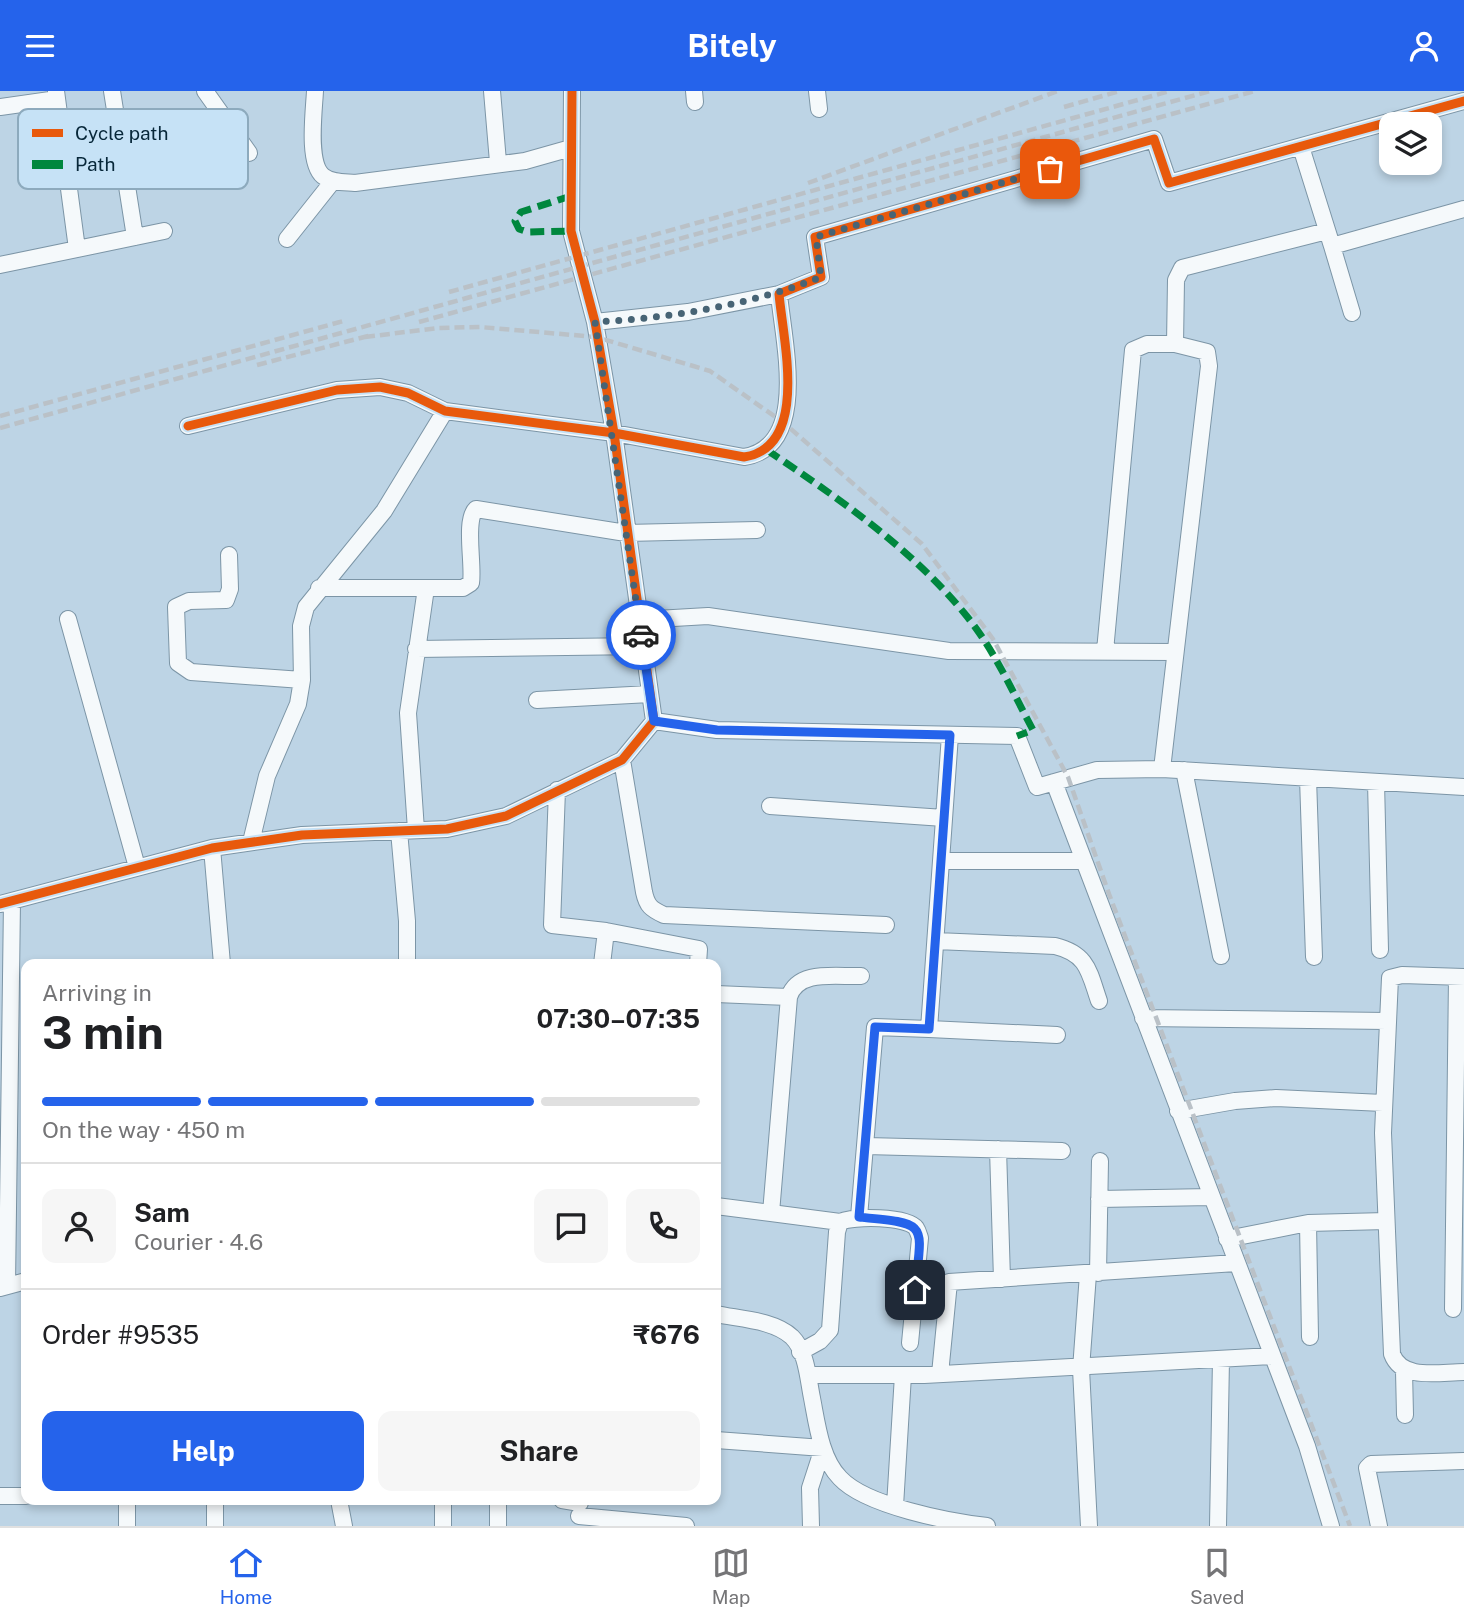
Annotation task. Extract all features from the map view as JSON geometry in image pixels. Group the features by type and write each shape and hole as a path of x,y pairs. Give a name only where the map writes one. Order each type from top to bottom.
{"street":[{"path":"112,91 115,109"},
{"path":"205,91 218,109"},
{"path":"315,91 313,161 321,175 333,181 355,183 498,162 525,161 571,148"},
{"path":"492,91 498,162"},
{"path":"21,1282 4,1287 6,902 212,848 302,835 447,829 506,816 622,759 654,721 614,433 595,322 571,231 572,91"},
{"path":"817,91 819,109"},
{"path":"0,107 56,95"},
{"path":"595,322 688,312 779,294 821,277 816,237 1141,142 1154,139 1169,183 1464,101"},
{"path":"1301,147 1352,313"},
{"path":"287,239 333,181"},
{"path":"69,189 77,249"},
{"path":"127,189 135,237"},
{"path":"1175,344 1176,279 1182,268 1464,209"},
{"path":"0,265 164,231"},
{"path":"188,426 358,387 380,387 408,393 445,411 614,433 744,457 767,450 784,423 788,397 779,294"},
{"path":"1105,651 1130,357 1133,349 1140,345 1175,344 1207,352 1209,366 1162,769"},
{"path":"251,842 260,797 298,704 302,680 301,626 306,607 383,511 445,411"},
{"path":"319,588 463,588 471,583 470,520 476,509 626,533 757,530"},
{"path":"229,555 230,589 226,600 189,601 176,607 178,663 191,672 302,680"},
{"path":"416,830 407,740 416,649 426,588"},
{"path":"639,620 708,616 949,651 1175,652"},
{"path":"68,619 137,867"},
{"path":"416,649 643,646"},
{"path":"537,700 650,694"},
{"path":"654,721 717,730 1017,736 1037,787 1097,769 1184,770 1464,787"},
{"path":"929,1029 950,735"},
{"path":"622,759 644,893 647,905 653,911 664,915 886,925"},
{"path":"1184,770 1221,956"},
{"path":"1308,778 1314,957"},
{"path":"1054,782 1307,1446 1331,1526"},
{"path":"1376,782 1380,950"},
{"path":"557,790 552,925 606,931 699,949 698,959"},
{"path":"771,806 944,818"},
{"path":"399,831 407,922 407,959"},
{"path":"212,848 222,959"},
{"path":"941,861 1084,861"},
{"path":"603,959 606,931"},
{"path":"936,941 1055,946 1072,950 1087,967 1099,1001"},
{"path":"1453,1309 1459,1220 1460,977 1402,975 1390,978 1383,1103 1392,1354 1396,1364 1404,1371 1464,1373"},
{"path":"771,1213 789,997 792,988 804,978 860,976"},
{"path":"721,994 789,997"},
{"path":"1143,1018 1387,1021"},
{"path":"859,1217 875,1027 1057,1035"},
{"path":"1178,1111 1236,1101 1276,1098 1383,1103"},
{"path":"866,1146 1062,1151"},
{"path":"999,1149 1002,1279"},
{"path":"1089,1526 1082,1369 1093,1274 1100,1161"},
{"path":"1099,1199 1211,1197"},
{"path":"721,1207 840,1222 859,1217 908,1222 916,1227 920,1238 910,1343"},
{"path":"1227,1239 1308,1223 1386,1221"},
{"path":"800,1352 820,1341 830,1330 840,1222"},
{"path":"1308,1223 1310,1337"},
{"path":"940,1374 949,1282 1236,1263"},
{"path":"721,1315 768,1325 793,1338 808,1375 823,1448 840,1478 858,1490 895,1506 955,1523 987,1526"},
{"path":"808,1375 1082,1369 1272,1356"},
{"path":"1218,1526 1221,1359"},
{"path":"1404,1371 1405,1415"},
{"path":"895,1506 903,1375"},
{"path":"721,1440 823,1448"},
{"path":"811,1526 810,1488 823,1448"},
{"path":"1379,1526 1367,1478 1367,1468 1371,1464 1464,1461"},
{"path":"0,1496 21,1496"},
{"path":"127,1505 127,1526"},
{"path":"215,1505 215,1526"},
{"path":"340,1505 344,1526"},
{"path":"443,1505 443,1526"},
{"path":"498,1505 498,1526"},
{"path":"579,1511 657,1525 687,1526"}],"railway":[{"path":"808,183 1058,91"},
{"path":"1064,107 1120,91"},
{"path":"449,292 1170,91"},
{"path":"0,428 1210,91"},
{"path":"419,322 1255,91"},
{"path":"0,416 347,320"},
{"path":"365,337 438,328 480,327 596,337 710,371 784,423 922,544 993,639 1068,777 1109,894 1350,1526"},
{"path":"257,365 372,335"}],"marked path":[{"path":"571,196 521,212 515,221 519,229 528,232 571,231"},
{"path":"767,450 872,525 921,567 965,614 994,656 1033,730 1017,736"}],"cycle path":[{"path":"0,904 212,848 302,835 447,829 506,816 622,760 654,721 614,433 595,322 571,231 572,91"},
{"path":"188,426 337,390 380,387 408,393 445,411 614,433 744,457 765,449 778,434 785,413 787,363 779,294 821,277 815,237 1154,139 1169,183 1464,101"}],"way so far":[{"path":"641,635 614,433 595,322 688,312 779,294 821,277 816,237 1050,169"}],"route":[{"path":"641,635 654,721 717,730 950,735 929,1029 875,1027 859,1217 908,1222 916,1227 920,1238 915,1290"}]}
